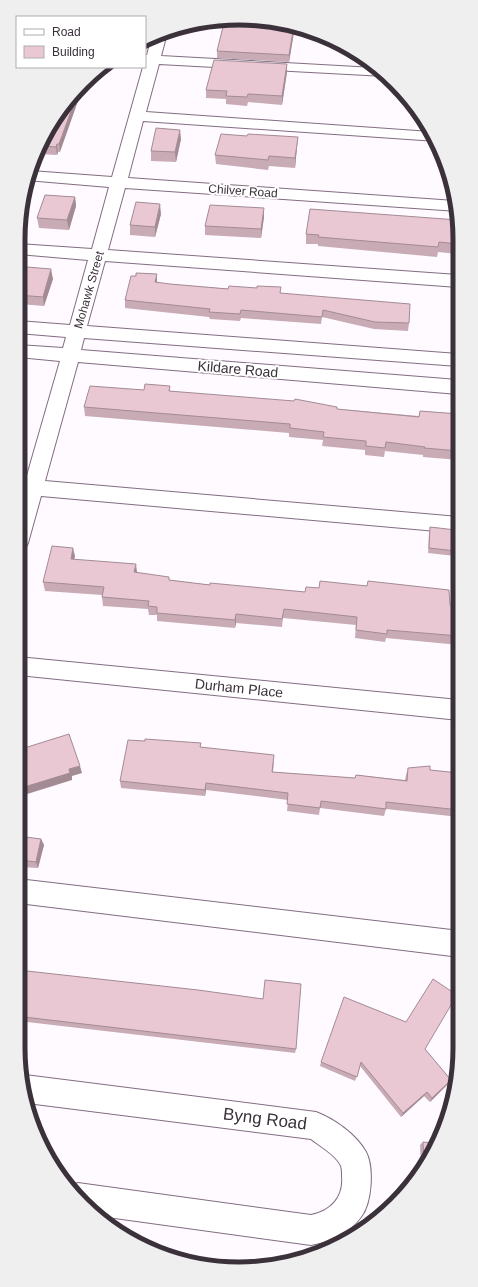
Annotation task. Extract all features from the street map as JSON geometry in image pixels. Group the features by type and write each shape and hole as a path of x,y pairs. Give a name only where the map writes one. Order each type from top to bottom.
{"street":[{"name":"Mohawk Street","path":"26,486 70,355 137,116 149,59 157,41"},
{"path":"149,59 373,73"},
{"path":"137,116 426,135"},
{"name":"Chilver Road","path":"34,176 450,206"},
{"path":"25,250 453,281"},
{"name":"Kildare Road","path":"25,327 453,360"},
{"name":"Kildare Road","path":"25,352 453,387"},
{"path":"26,486 453,524"},
{"name":"Durham Place","path":"25,667 453,709"},
{"path":"25,892 453,943"},
{"name":"Byng Road","path":"29,1089 316,1126 340,1143 355,1161 357,1183 352,1207 329,1226 311,1230 88,1199"}],"building":[{"path":"223,25 253,25 293,32 289,55 217,51"},
{"path":"214,60 287,64 282,96 248,94 247,97 226,96 227,91 206,90"},
{"path":"74,103 59,144 57,144 56,147 46,146 61,120"},
{"path":"156,128 180,130 175,152 151,151"},
{"path":"221,134 298,137 295,158 269,156 268,160 215,155"},
{"path":"45,195 75,197 67,220 37,218"},
{"path":"136,202 160,204 155,227 130,225"},
{"path":"210,205 264,208 261,229 205,226"},
{"path":"310,209 452,220 453,243 439,242 438,247 318,237 319,235 306,234"},
{"path":"27,267 51,269 43,297 25,296 25,273"},
{"path":"136,273 157,274 155,282 170,284 228,289 229,286 257,288 257,286 281,287 280,293 410,304 409,323 375,322 323,310 322,317 241,310 240,314 209,312 210,309 125,300 131,276 136,276"},
{"path":"145,384 170,386 169,391 294,401 295,399 337,407 337,409 419,417 420,411 453,414 453,450 386,442 385,448 366,446 366,441 323,437 324,432 290,428 290,424 84,407 90,386 144,390"},
{"path":"430,527 453,530 453,551 429,548"},
{"path":"52,546 73,548 71,559 136,564 134,572 169,577 169,580 210,585 210,583 305,592 306,587 319,588 320,581 367,586 368,581 449,590 450,605 453,605 453,636 387,630 387,634 356,630 357,617 284,609 282,619 236,614 235,620 157,613 157,607 148,606 149,601 102,597 104,587 43,582"},
{"path":"69,734 80,766 69,769 70,773 25,787 25,748"},
{"path":"145,739 201,743 200,747 274,755 272,772 355,778 356,775 407,781 408,768 430,766 430,770 453,772 453,809 386,802 386,809 321,801 320,808 287,804 288,793 206,783 205,790 120,781 128,740 145,741"},
{"path":"25,837 41,839 36,862 25,861"},
{"path":"25,971 198,990 263,999 265,980 301,984 296,1049 25,1017"},
{"path":"433,979 453,992 453,1002 425,1049 450,1081 432,1098 427,1092 403,1113 361,1062 357,1077 321,1062 344,997 406,1022"},
{"path":"423,1142 431,1143 431,1143 424,1156"}]}
